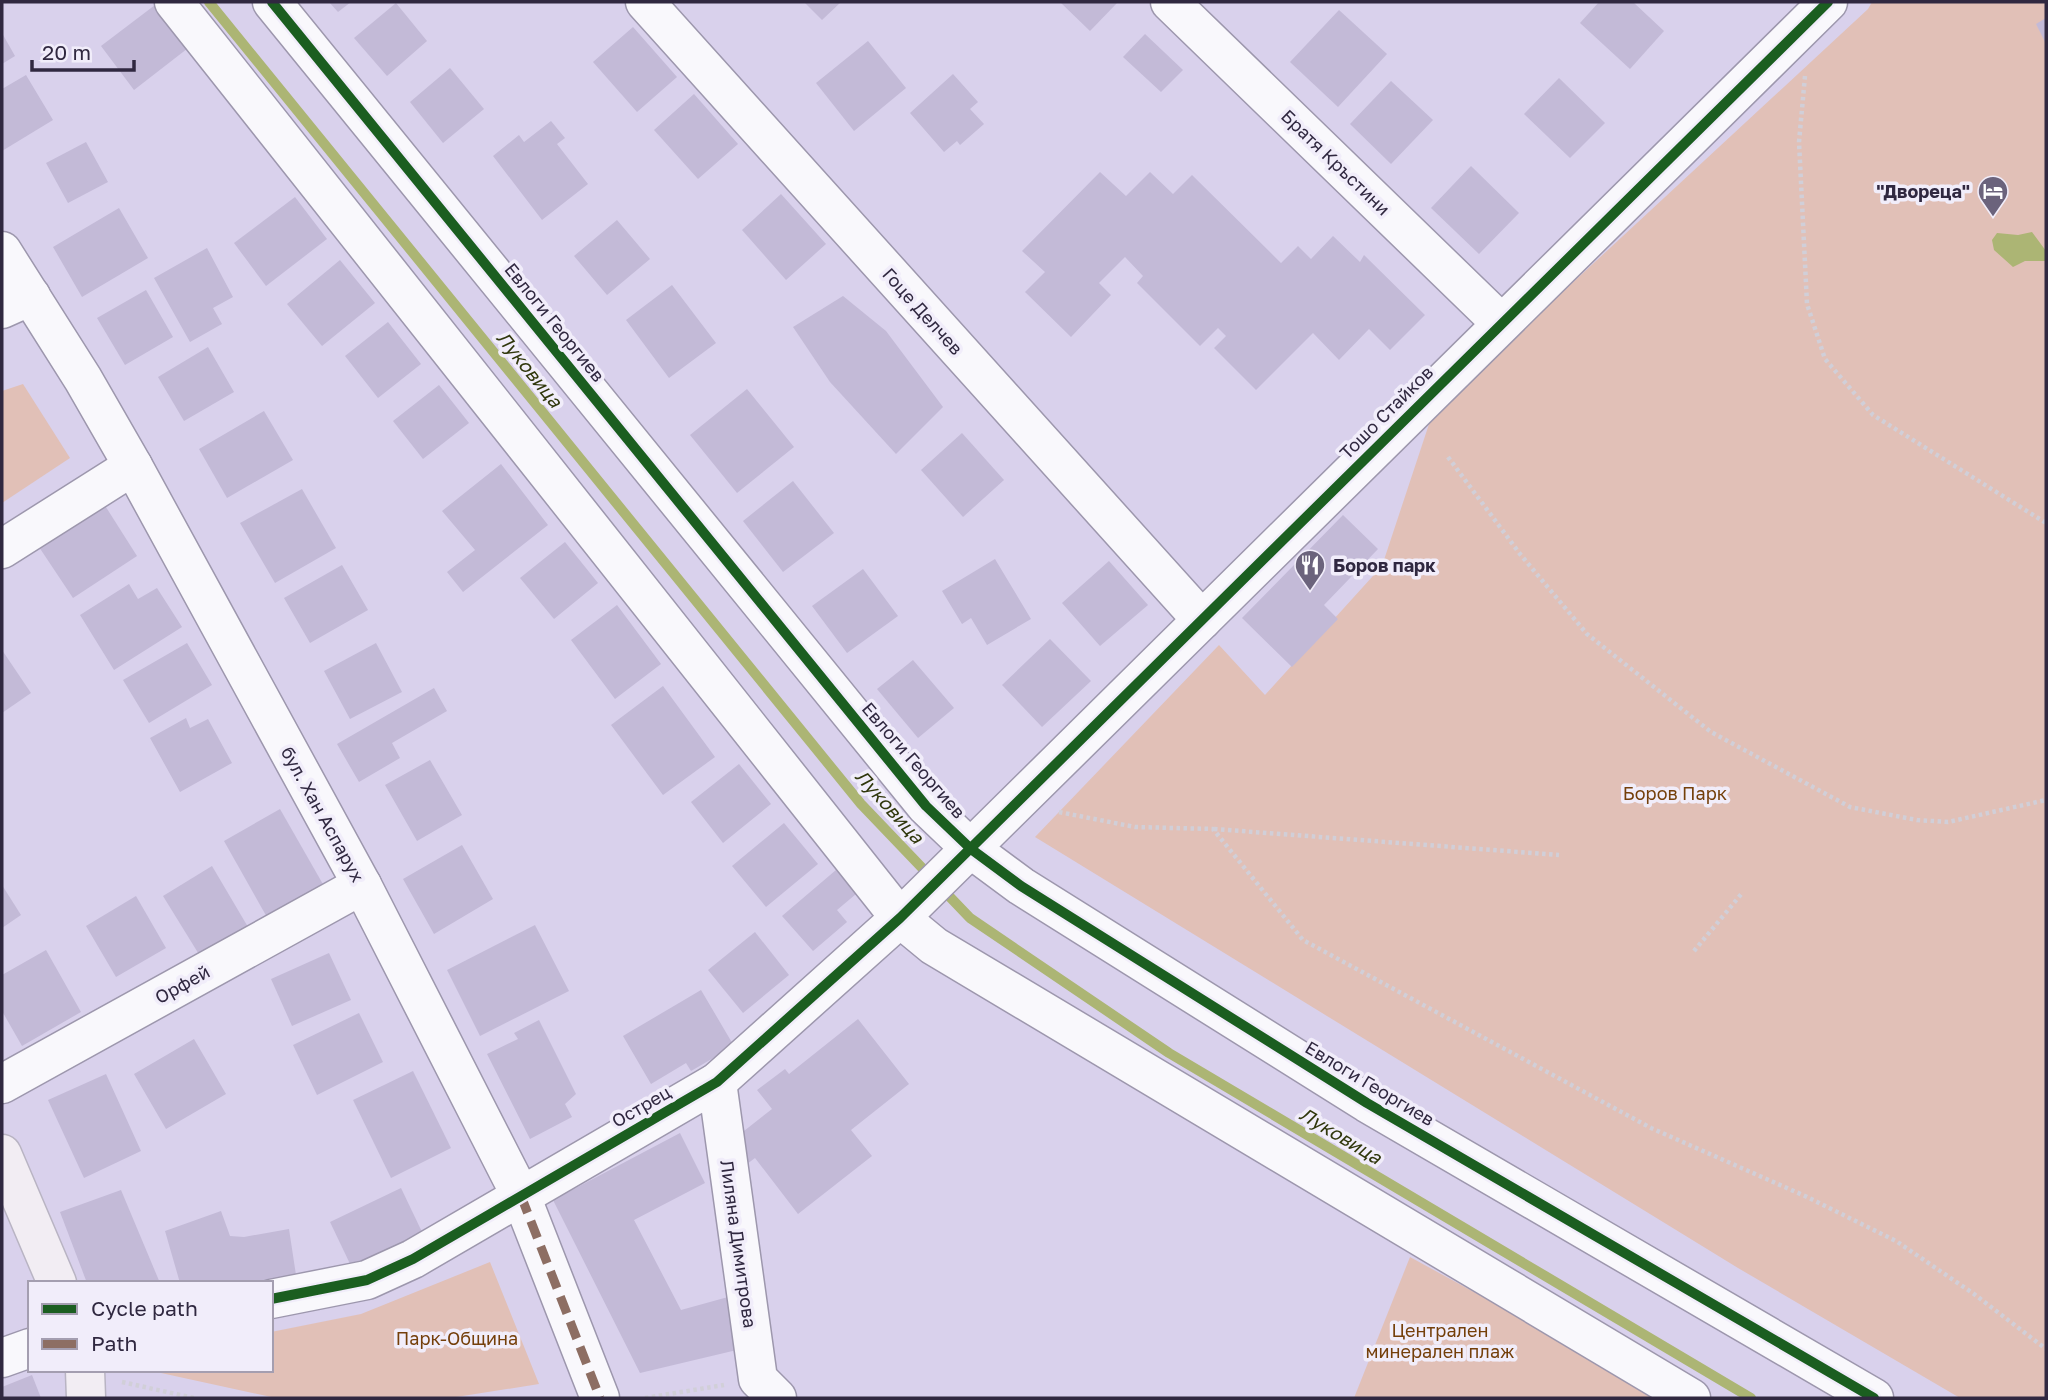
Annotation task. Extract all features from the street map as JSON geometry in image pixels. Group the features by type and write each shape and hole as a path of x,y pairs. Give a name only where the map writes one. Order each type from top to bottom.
{"main road":[{"path":"2,1154 56,1281"}],"street":[{"path":"174,2 900,918 934,946 1691,1398"},
{"name":"Евлоги Георгиев","path":"272,2 926,806 971,849 1021,886 1367,1103 1874,1398"},
{"name":"Гоце Делчев","path":"645,2 1202,620"},
{"name":"Братя Кръстини","path":"1170,2 1501,323"},
{"name":"Тошо Стайков","path":"971,849 1828,2"},
{"name":"бул. Хан Аспарух","path":"2,251 16,302 83,379 362,884 522,1196 600,1398"},
{"path":"2,549 133,466"},
{"name":"Острец","path":"273,1299 367,1280 413,1258 717,1082 900,918 971,849"},
{"name":"Орфей","path":"2,1084 362,884"},
{"name":"Лиляна Димитрова","path":"717,1082 768,1389"},
{"path":"2,1358 28,1349"}],"path":[{"path":"1805,74 1799,142 1805,277 1807,304 1825,359 1873,415 2046,523"},
{"path":"1448,457 1520,554 1587,634 1711,732 1850,807 1917,820 1948,822 2046,800"},
{"path":"1017,804 1135,827 1213,829 1559,855"},
{"path":"1213,829 1303,940 1651,1128 1805,1196 1896,1241 1974,1294 2046,1349"},
{"path":"1694,951 1743,891"},
{"path":"86,1381 144,1385 194,1398"},
{"path":"646,1398 768,1389"}],"green space":[{"name":"Боров Парк","path":"1872,2 2046,2 2046,1398 1960,1398 1738,1268 1035,837 1219,645 1265,695 1382,566 1433,412 1868,9"},
{"path":"23,384 70,458 2,503 2,391"},
{"name":"Централен минерален плаж","path":"1410,1257 1668,1398 1354,1398"},
{"name":"Парк-Община","path":"490,1262 539,1384 450,1398 276,1398 161,1373 273,1372 273,1332 361,1314"}],"shaded area":[{"path":"2032,232 2046,251 2046,261 2025,261 2013,267 1994,250 1992,240 1997,233 2018,235"}],"building":[{"path":"159,2 192,45 134,90 101,46"},
{"path":"329,2 351,2 338,12"},
{"path":"804,2 841,2 822,20"},
{"path":"1060,2 1118,2 1090,31"},
{"path":"1599,2 1633,2 1664,31 1630,69 1580,23"},
{"path":"396,3 427,41 387,76 354,38"},
{"path":"1339,10 1387,54 1338,107 1290,62"},
{"path":"2046,18 2046,44 2036,24"},
{"path":"633,27 677,77 637,112 593,62"},
{"path":"2,33 15,56 2,64"},
{"path":"1145,34 1183,70 1161,92 1123,57"},
{"path":"868,41 906,88 854,131 816,83"},
{"path":"450,68 484,109 443,143 410,102"},
{"path":"953,74 978,102 970,109 984,124 960,145 957,141 944,152 910,113"},
{"path":"26,75 53,120 2,151 2,89"},
{"path":"1559,78 1605,123 1570,158 1524,114"},
{"path":"1391,81 1433,120 1391,164 1350,124"},
{"path":"694,94 738,144 698,179 654,130"},
{"path":"551,121 565,138 557,144 588,184 542,220 493,156 519,135 524,142"},
{"path":"86,142 108,182 68,203 46,163"},
{"path":"1471,166 1519,213 1479,254 1431,208"},
{"path":"1100,172 1126,196 1150,172 1173,194 1192,175 1281,263 1298,246 1311,259 1333,236 1360,262 1364,255 1425,315 1390,350 1369,329 1339,360 1313,333 1256,390 1214,348 1226,336 1218,328 1200,346 1137,283 1143,276 1125,257 1099,283 1111,295 1071,337 1025,292 1045,272 1022,251"},
{"path":"781,194 826,244 786,280 742,230"},
{"path":"295,197 327,239 266,286 234,243"},
{"path":"119,208 148,258 82,297 53,247"},
{"path":"617,220 650,259 607,295 574,256"},
{"path":"207,248 233,297 213,308 222,324 190,342 154,278"},
{"path":"340,260 375,303 322,346 287,304"},
{"path":"672,285 716,343 669,378 626,320"},
{"path":"146,290 173,337 125,365 97,318"},
{"path":"843,296 886,331 943,407 896,454 830,382 793,327"},
{"path":"388,322 421,364 378,398 345,356"},
{"path":"208,347 234,392 184,421 158,377"},
{"path":"439,385 469,423 423,459 393,421"},
{"path":"747,389 794,447 737,493 690,435"},
{"path":"264,411 293,460 227,498 199,449"},
{"path":"962,433 1004,480 963,517 921,470"},
{"path":"501,464 548,525 463,592 447,572 475,550 442,511"},
{"path":"793,481 834,533 783,572 743,521"},
{"path":"302,489 336,548 275,583 240,523"},
{"path":"104,504 137,556 73,598 39,547"},
{"path":"1343,515 1378,549 1324,605 1338,619 1292,667 1242,618"},
{"path":"565,542 598,583 554,619 520,578"},
{"path":"995,559 1031,619 987,645 971,618 962,624 942,591"},
{"path":"1109,561 1148,605 1100,646 1062,603"},
{"path":"342,565 368,610 310,643 284,598"},
{"path":"863,569 898,616 847,653 812,606"},
{"path":"129,584 138,599 157,588 182,627 114,670 80,615"},
{"path":"617,605 661,664 615,699 571,640"},
{"path":"1050,639 1091,681 1042,727 1002,685"},
{"path":"187,643 212,685 149,723 123,680"},
{"path":"376,643 402,692 350,719 324,671"},
{"path":"2,650 31,693 2,713"},
{"path":"913,660 954,708 918,738 877,689"},
{"path":"663,686 715,757 663,795 611,725"},
{"path":"434,688 447,711 392,743 400,758 359,782 337,744"},
{"path":"186,718 190,728 208,719 232,763 180,792 150,738"},
{"path":"430,760 462,815 417,841 385,785"},
{"path":"739,764 771,804 723,843 691,802"},
{"path":"280,809 324,886 268,919 224,841"},
{"path":"784,823 818,864 766,907 732,866"},
{"path":"462,845 493,899 434,934 403,879"},
{"path":"212,866 248,927 200,956 163,896"},
{"path":"836,870 856,894 837,910 847,922 813,951 782,916"},
{"path":"2,885 21,915 2,928"},
{"path":"136,896 166,948 116,977 86,926"},
{"path":"535,925 569,991 480,1036 447,970"},
{"path":"755,932 789,975 743,1013 708,970"},
{"path":"46,950 81,1012 22,1046 2,1011 2,975"},
{"path":"329,953 351,1000 292,1026 271,979"},
{"path":"701,990 734,1046 691,1071 686,1063 651,1084 623,1036"},
{"path":"359,1013 383,1062 317,1095 293,1045"},
{"path":"858,1019 909,1084 851,1130 872,1156 798,1214 755,1158 747,1164 730,1142 772,1109 757,1090 785,1069 789,1074"},
{"path":"539,1020 576,1094 565,1104 572,1117 530,1139 487,1054 518,1039 514,1033"},
{"path":"194,1039 226,1094 166,1129 134,1074"},
{"path":"413,1071 451,1148 391,1178 353,1100"},
{"path":"106,1074 141,1151 84,1178 48,1100"},
{"path":"680,1133 705,1183 634,1220 681,1310 728,1297 741,1349 640,1373 553,1200"},
{"path":"401,1188 423,1234 352,1268 330,1222"},
{"path":"121,1190 159,1281 86,1281 60,1212"},
{"path":"221,1211 230,1236 244,1237 289,1229 296,1275 263,1281 179,1281 165,1231"},
{"path":"32,1375 41,1398 2,1398 2,1387"}],"waterway":[{"name":"Луковица","path":"209,2 861,804 970,918 1169,1053 1751,1398"}],"marked path":[{"path":"521,1196 600,1398"}],"cycle path":[{"path":"272,2 926,806 971,849 1021,886 1367,1103 1874,1398"},
{"path":"273,1299 367,1280 413,1259 717,1082 900,918 1828,2"}],"place":[{"name":"\"Двореца\"","path":"1993,218"},
{"name":"Боров парк","path":"1310,592"}]}
